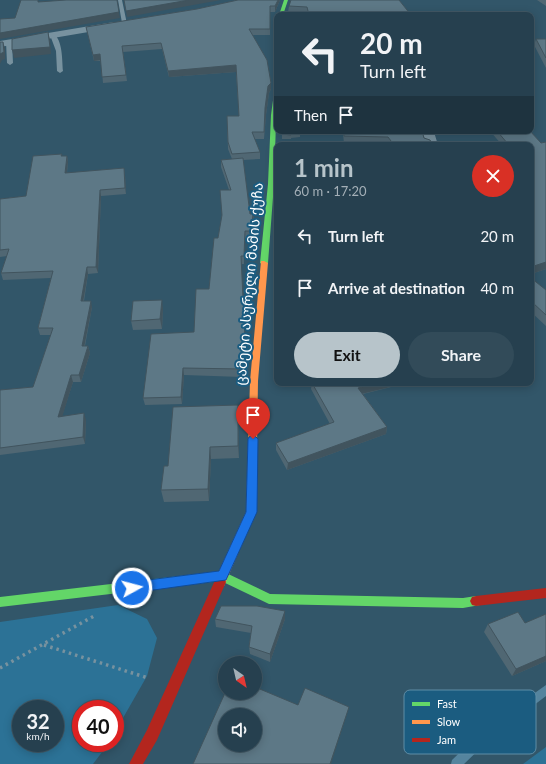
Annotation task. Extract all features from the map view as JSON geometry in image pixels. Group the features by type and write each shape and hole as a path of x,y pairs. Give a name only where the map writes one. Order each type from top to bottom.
{"street":[{"path":"281,12 286,0"},
{"path":"5,43 128,22"},
{"name":"ცამეტი ასურელი მამის ქუჩა","path":"274,115 274,134"},
{"name":"ცამეტი ასურელი მამის ქუჩა","path":"136,764 152,735 251,512 254,381 273,221 274,142"},
{"path":"0,602 222,576 269,599 463,603 546,593"}],"lane":[{"path":"120,0 128,22"},
{"path":"53,35 59,51 60,71"},
{"path":"5,43 10,63"}],"path":[{"path":"0,668 44,645 99,613"},
{"path":"44,645 173,686"}],"shaded area":[{"path":"118,605 147,619 157,638 147,676 124,716 124,700 72,700 72,752 102,752 93,764 0,764 0,622"},
{"path":"546,747 546,764 523,764"}],"building":[{"path":"21,0 38,0 38,2 66,0 117,0 119,12 0,33 0,19 15,18"},
{"path":"124,0 189,0 126,11"},
{"path":"238,0 278,0 275,6 270,6 270,29 249,29 267,60 271,83 268,86 264,132 252,132 260,152 232,154 228,142 227,116 239,116 236,65 168,71 161,43 122,46 126,75 102,77 100,54 93,55 86,27 197,9"},
{"path":"291,0 399,0 409,12 308,12 307,7 289,6"},
{"path":"48,32 50,47 12,50 12,39"},
{"path":"536,39 546,39 546,58"},
{"path":"0,42 3,42 4,52 0,54"},
{"path":"344,134 423,134 424,138 431,142 392,142 388,137 344,136"},
{"path":"500,134 533,134 541,143 546,142 546,262 534,266 534,142 506,142"},
{"path":"62,154 61,156 67,156 65,173 124,168 125,188 100,190 96,267 87,267 81,301 91,301 82,346 88,346 79,375 71,375 58,417 84,413 83,437 0,448 0,390 33,387 53,328 38,328 53,271 1,273 9,249 0,250 0,199 26,196 33,156"},
{"path":"243,158 250,214 253,214 251,231 245,231 244,256 241,256 245,341 242,369 183,368 181,397 143,398 151,334 194,332 196,289 209,289 214,238 218,238 222,215 220,190 231,190 221,160"},
{"path":"534,280 546,290 546,315 534,304"},
{"path":"162,300 160,319 131,321 133,301"},
{"path":"314,386 366,386 358,388 387,427 288,463 276,443 334,422"},
{"path":"238,405 238,446 210,447 208,489 161,490 164,466 168,466 173,407"},
{"path":"221,606 257,606 285,611 270,654 249,647 252,626 215,619"},
{"path":"518,612 525,623 546,614 546,656 516,669 488,624"},
{"path":"305,688 349,707 330,764 193,764 218,709 218,752 262,752 262,708 218,708 222,700 262,700 262,690 298,705"}],"waterway":[{"path":"536,697 546,690"},
{"path":"456,764 466,754"}],"traffic: fast":[{"path":"282,12 286,0"},
{"path":"264,263 271,184 274,115"},
{"path":"222,576 269,599 463,603 476,601"},
{"path":"0,602 222,576"}],"traffic: slow":[{"path":"220,582 251,512 254,381 264,263"}],"traffic: jam":[{"path":"136,764 152,735 220,582"},
{"path":"476,601 546,593"}],"route":[{"path":"132,588 222,576 251,512 253,439"}]}
